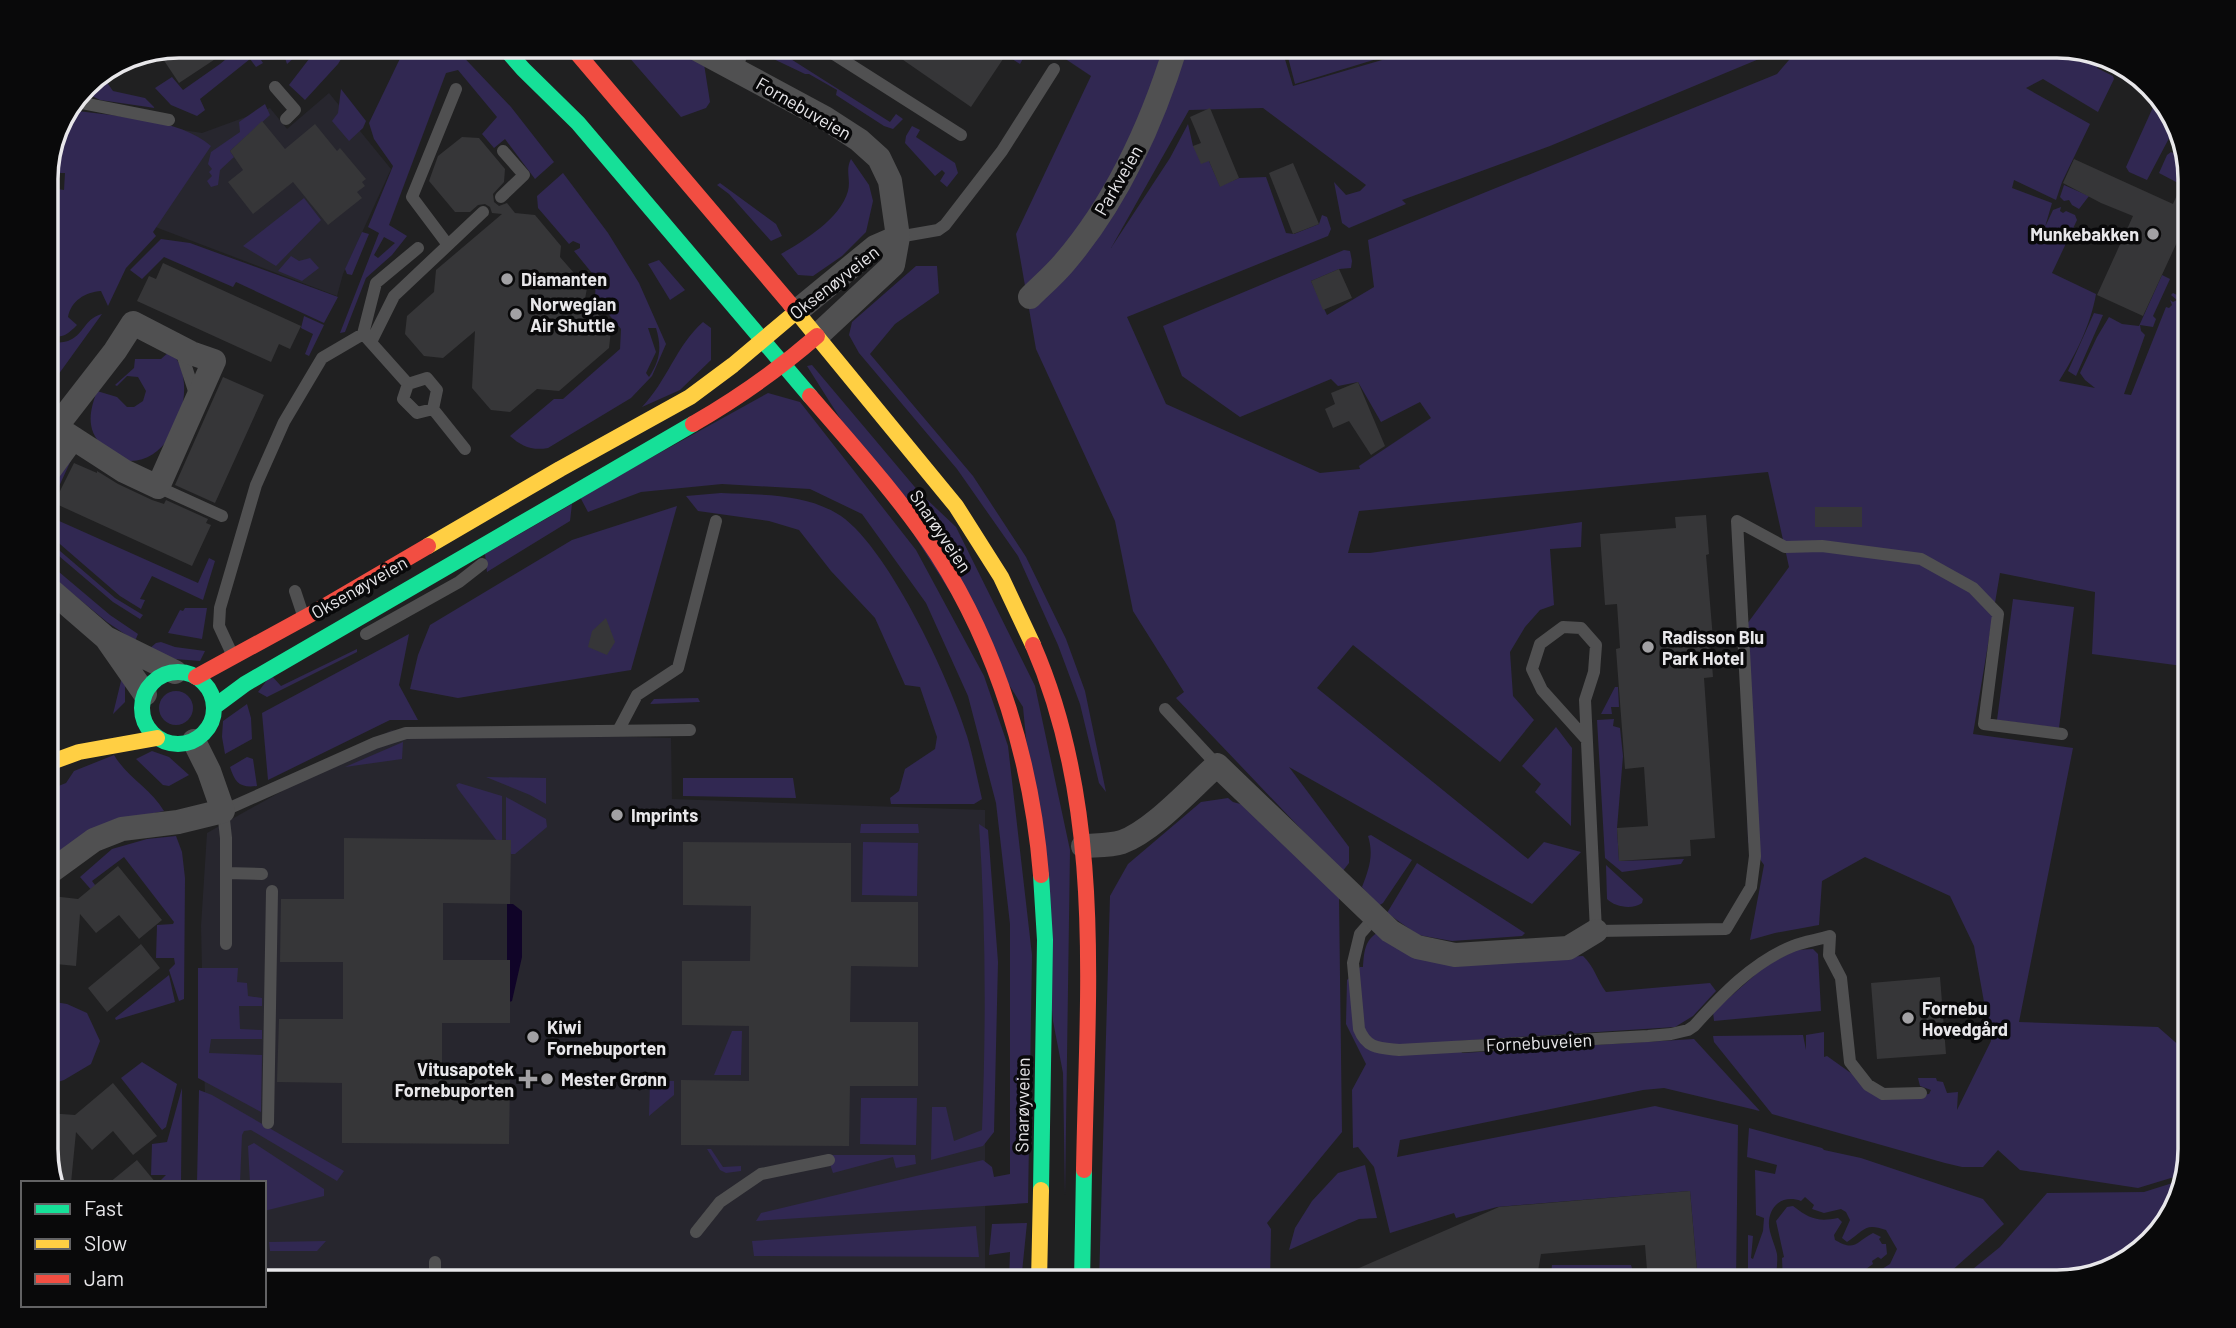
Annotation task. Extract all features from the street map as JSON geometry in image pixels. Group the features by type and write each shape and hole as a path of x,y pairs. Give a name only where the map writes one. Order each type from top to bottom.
{"main road":[{"name":"Snarøyveien","path":"514,58 578,123 887,487 948,574 991,660 1011,716 1027,775 1042,885 1045,940 1040,1270"},
{"name":"Snarøyveien","path":"581,58 797,311 956,506 1010,593 1034,646 1052,696 1069,759 1080,816 1086,873 1083,1270"},
{"name":"Oksenøyveien","path":"186,675 234,658 690,397 797,311"},
{"name":"Oksenøyveien","path":"214,707 245,684 735,400 784,365 817,336"},
{"path":"58,759 79,751 157,738 175,744 194,741 209,727 214,707 209,690 186,675 157,679 139,706 146,726 157,738"},
{"path":"79,751 110,728"}],"street":[{"name":"Parkveien","path":"1030,297 1064,264 1106,205 1139,145 1172,58"},
{"name":"Fornebuveien","path":"730,59 836,124 878,158 890,181 898,237"},
{"name":"Oksenøyveien","path":"797,311 875,247 898,237"},
{"name":"Oksenøyveien","path":"817,336 893,265 898,237"},
{"path":"58,424 133,323 214,361 158,486 124,471 58,428"},
{"path":"58,464 80,443"},
{"path":"124,471 172,453"},
{"path":"58,596 106,638 186,675"},
{"path":"106,638 139,706"},
{"path":"58,866 94,840 122,829 178,822 223,811 209,771 194,741"},
{"path":"1083,846 1114,844 1133,837 1217,765 1390,931 1417,947 1455,955 1568,948 1596,931"}],"lane":[{"path":"840,58 961,135"},
{"path":"898,237 938,230 945,225 1002,151 1054,69"},
{"path":"275,87 295,110 285,119"},
{"path":"448,245 412,197 456,89"},
{"path":"85,104 169,120"},
{"path":"501,197 524,175 503,151"},
{"path":"234,658 224,641 218,619 252,497 264,464 300,394 322,358 367,338 394,296 483,212"},
{"path":"367,338 376,283 418,248"},
{"path":"367,338 408,384"},
{"path":"408,384 427,377 438,390 433,409"},
{"path":"408,384 403,399 417,413 433,409"},
{"path":"433,409 465,449"},
{"path":"158,486 222,516"},
{"path":"618,731 637,695 678,668 716,521"},
{"path":"1587,740 1542,690 1532,669 1539,644 1563,626 1581,628 1596,645 1594,672 1585,699 1587,740 1596,931 1726,929 1751,887 1755,856 1737,521 1785,547 1822,546 1921,559 1973,588 1998,614 1984,724 2062,734"},
{"path":"357,638 459,582 479,567 505,534"},
{"path":"295,591 304,618"},
{"path":"278,665 296,671"},
{"path":"1165,709 1217,765"},
{"path":"226,944 223,811 375,743 406,733 690,730"},
{"path":"226,873 262,874"},
{"path":"268,1123 272,891"},
{"name":"Fornebuveien","path":"1376,917 1360,934 1355,953 1355,998 1359,1029 1363,1038 1376,1047 1398,1050 1648,1035 1688,1030 1724,993 1753,970 1792,947 1830,936 1829,955 1841,978 1850,1062 1868,1085 1883,1094 1921,1093"},
{"path":"696,1232 720,1202 761,1174 829,1160"},
{"path":"435,1262 435,1270"}],"shaded area":[{"path":"227,58 278,58 261,60 263,63 256,67 250,59 200,99 205,110 197,116 171,105 155,88 172,77 183,90"},
{"path":"310,58 342,58 305,100 289,85"},
{"path":"400,58 464,58 511,107 554,162 535,179 505,139 494,148 482,134 497,117 458,70 446,73 389,225 407,236 392,255 366,278 345,332 340,333 379,233 368,227 393,166 374,139 369,123","holes":["384,237 395,243 378,258 374,255"]},
{"path":"630,58 687,58 704,64 710,102 706,108 681,117"},
{"path":"772,58 789,58 890,122 896,114 903,119 893,129 884,126 836,95 837,90"},
{"path":"1011,58 1023,58 1020,64"},
{"path":"1064,58 1285,58 1293,86 1389,58 1761,58 1550,146 1402,200 1406,204 1349,228 1342,223 1334,182 1346,195 1360,191 1366,185 1263,108 1189,110 1111,248 1170,158 1188,124 1193,146 1209,161 1220,186 1239,178 1266,177 1286,233 1294,234 1319,224 1322,215 1327,217 1331,229 1328,236 1127,317 1166,404 1320,473 1360,469 1359,466 1431,418 1420,402 1381,422 1358,382 1338,386 1331,379 1240,417 1182,376 1163,326 1344,250 1350,251 1351,268 1339,269 1311,281 1327,315 1374,287 1368,240 1777,74 1791,58 2057,58 2088,62 2099,66 2097,68 2113,76 2098,112 2043,79 2026,88 2090,124 2056,200 2014,180 2012,188 2052,203 2045,227 2053,210 2061,207 2060,211 2063,213 2066,211 2075,215 2077,220 2052,273 2096,294 2082,339 2059,381 2095,388 2080,373 2097,337 2109,317 2122,324 2139,326 2162,275 2170,279 2153,316 2156,319 2153,327 2140,325 2145,335 2124,394 2131,395 2166,307 2172,305 2170,300 2177,300 2171,295 2178,294 2178,665 2092,654 2095,592 2000,573 1973,734 2073,748 2019,1022 2158,1027 2178,1044 2178,1149 2175,1177 2138,1188 2020,1170 1998,1150 1983,1167 1962,1167 1772,1114 1714,1042 1713,1036 1803,1035 1806,1050 1806,1035 1824,1032 1824,1057 1827,1056 1883,1096 1895,1098 1929,1094 1931,1090 1920,1086 1918,1078 1936,1078 1937,1081 1943,1082 1947,1093 1958,1092 1957,1110 1991,1041 1974,946 1950,896 1865,857 1822,881 1819,925 1750,940 1764,865 1748,842 1744,628 1789,567 1768,472 1359,511 1348,553 1370,553 1582,522 1581,547 1550,549 1554,605 1540,610 1525,627 1510,652 1513,696 1534,720 1500,762 1353,645 1317,688 1528,859 1544,842 1581,852 1532,904 1289,767 1349,847 1349,863 1342,872 1176,698 1184,692 1133,611 1115,521 1036,349 1016,234 1091,76"},
{"path":"1288,58 1380,58 1295,84"},
{"path":"107,82 113,91 145,98 155,108 100,100 91,96"},
{"path":"341,89 366,121 363,128 349,141 332,121 338,113"},
{"path":"329,93 391,169 343,274 337,296 79,198 82,114 202,133 270,108 287,129"},
{"path":"265,104 270,115 230,151 234,157 220,170 218,185 211,187 207,181 212,176 209,172 212,169 208,164 211,152 240,132 239,122"},
{"path":"2154,106 2170,136 2147,180 2129,172 2126,167"},
{"path":"79,111 166,124 198,137 211,146 153,232 156,236 126,268 108,306 101,291 84,295 72,306 68,317 77,325 63,336 58,336 58,189 64,190 65,173 58,173 60,155 67,133"},
{"path":"912,126 920,130 916,137 955,163 958,173 947,187 940,181 945,173 942,170 935,176 905,143"},
{"path":"2171,152 2176,154 2178,183 2159,173"},
{"path":"851,159 869,185 873,201 866,232 842,256 813,276 798,275 781,254 820,228 838,211 848,191 848,167"},
{"path":"563,173 608,233 639,283 666,344 652,376 631,398 548,448 542,449 527,447 510,436 554,399 563,399 620,349 621,329 595,298 596,278 574,251 580,248 580,244 573,241 569,244 538,208 537,196","holes":["648,328 656,328 659,354 649,377 646,373 656,352"]},
{"path":"720,183 776,224 782,236 771,241 729,194 717,185"},
{"path":"2064,185 2089,196 2079,209 2069,200 2064,201 2060,197"},
{"path":"304,198 321,220 276,266 243,246"},
{"path":"362,232 369,234 352,275 347,274 345,269"},
{"path":"161,239 190,243 338,297 324,323 236,282 233,287 164,257 142,279 130,270"},
{"path":"291,256 299,261 310,258 319,268 302,281 278,271"},
{"path":"659,260 685,290 670,300 648,264"},
{"path":"916,266 937,266 939,293 895,324 870,354 973,476 1026,557 1066,639 1085,691 1106,792 1099,783 1080,704 1058,645 1018,556 957,469 859,353 849,335 852,322"},
{"path":"2094,313 2103,315 2076,376 2068,371"},
{"path":"102,314 58,374 58,343 75,337 96,316"},
{"path":"304,316 324,325 309,356 305,354 313,334 301,328"},
{"path":"703,322 711,328 711,360 680,390 642,407 686,342"},
{"path":"170,351 179,364 184,381 184,399 179,417 160,448 146,458 119,460 97,440 91,427 92,405 97,391 117,397 127,407 134,407 143,401 146,391 138,377 127,376 115,385 134,368 135,359 161,359"},
{"path":"812,365 919,492 956,527 1035,686 1070,850 1065,1195 1063,1073 1053,1021 1023,707 807,366"},
{"path":"768,393 800,402 916,550 984,676 1008,746 1032,955 1028,1203 756,1221 761,1213 983,1160 992,1167 994,1177 1010,1174 1010,924 996,803 968,696 926,603 862,514 810,489 722,484 641,492 588,512 580,497"},
{"path":"73,456 58,488 58,472"},
{"path":"721,493 795,498 823,506 855,528 895,581 947,682 967,736 982,799 974,804 891,804 890,798 899,791 905,769 935,749 937,737 920,687 905,685 875,618 831,571 799,530 769,521 698,511 686,496"},
{"path":"572,504 570,521 487,572 485,554"},
{"path":"677,506 631,670 458,698 410,689 418,655 430,625 572,540"},
{"path":"58,520 198,583 209,558 215,561 203,600 152,576 140,599 145,600 141,609 120,596 58,542"},
{"path":"58,549 115,598 143,615 140,619 113,602 58,555"},
{"path":"58,571 110,615 138,634 135,641 58,582"},
{"path":"2013,599 2074,607 2059,728 1997,720"},
{"path":"207,608 202,639 168,633 180,610"},
{"path":"409,634 399,685 418,720 390,720 268,780 262,713"},
{"path":"161,642 205,651 200,661 175,659 149,649"},
{"path":"357,649 357,652 267,697 258,692 271,675 281,686"},
{"path":"122,677 125,684 125,702 113,714"},
{"path":"1615,687 1618,687 1619,707 1611,707 1612,714 1601,714"},
{"path":"176,691 188,696 193,708 188,720 176,725 164,720 159,708 164,696"},
{"path":"698,698 700,702 650,704 654,699"},
{"path":"247,704 252,739 225,754 223,721"},
{"path":"1614,719 1613,726 1620,728 1623,756 1617,828 1619,861 1684,859 1681,864 1622,872 1605,858 1597,720"},
{"path":"1556,727 1572,748 1571,826 1535,792 1541,784 1522,766"},
{"path":"391,730 671,738 672,799 985,810 985,1270 266,1270 266,1181 207,1181 201,926 207,833"},
{"path":"403,742 402,759 345,767"},
{"path":"152,751 169,757 189,775 169,786 163,785 136,759"},
{"path":"114,755 164,811 140,816 58,859 58,786 66,783 74,771"},
{"path":"247,757 253,759 257,786 239,783 230,767"},
{"path":"486,777 546,778 546,804 530,795"},
{"path":"683,778 793,778 796,798 683,796"},
{"path":"459,783 502,796 502,841 497,841 458,789 456,785"},
{"path":"506,797 546,819 547,827 515,854 511,854 506,841"},
{"path":"1228,798 1244,805 1339,898 1342,1132 1267,1223 1271,1229 1270,1270 1099,1270 1110,896 1128,864 1201,802"},
{"path":"861,824 918,824 919,833 860,833"},
{"path":"979,824 988,830 998,962 994,1132 983,1146 931,1160 932,1107 946,1107 954,1141 982,1130 985,977"},
{"path":"1371,835 1412,860 1383,903 1378,906 1362,887 1370,862 1368,836"},
{"path":"176,836 182,852 185,878 184,999 179,1001 169,970 175,964 174,958 156,958 157,925 174,922 124,857 92,881 95,885 94,893 80,877 112,849 147,839"},
{"path":"863,842 918,843 917,896 862,895"},
{"path":"1417,863 1525,933 1522,936 1452,941 1418,935 1387,913"},
{"path":"1606,865 1643,899 1642,903 1624,907 1607,899"},
{"path":"507,904 513,904 522,911 522,957 512,1001 507,1003"},
{"path":"1377,933 1522,959 1583,956 1606,992 1710,983 1716,991 1693,1016 1675,1027 1457,1041 1462,1053 1694,1039 1760,1111 1664,1088 1643,1090 1400,1140 1397,1157 1655,1106 1738,1125 1736,1270 1697,1270 1690,1191 1497,1207 1456,1218 1454,1213 1390,1233 1374,1167 1358,1147 1353,1148 1352,1090 1366,1064 1346,1024 1347,980 1363,967 1364,953"},
{"path":"1813,949 1818,954 1821,1011 1714,1021 1713,1012 1765,966 1796,950"},
{"path":"198,968 238,968 237,982 247,983 248,996 262,998 262,1006 239,1006 240,1029 262,1030 262,1039 211,1039 209,1053 262,1055 261,1112 198,1078"},
{"path":"169,975 175,1002 116,1020 115,1018"},
{"path":"58,1002 87,1013 100,1041 91,1064 58,1082"},
{"path":"732,1031 742,1031 741,1075 714,1075"},
{"path":"142,1062 177,1084 166,1127 162,1130 121,1078"},
{"path":"650,1081 674,1081 674,1095 649,1116"},
{"path":"182,1088 181,1181 160,1181 166,1175 151,1175 152,1144 167,1142"},
{"path":"199,1090 344,1171 337,1181 251,1130 244,1131 242,1135 240,1181 197,1181"},
{"path":"861,1098 917,1098 916,1145 860,1144"},
{"path":"1749,1128 1861,1158 1983,1199 2004,1224 1952,1270 1880,1270 1890,1264 1897,1249 1886,1230 1868,1227 1847,1242 1842,1238 1850,1220 1846,1212 1841,1209 1824,1213 1812,1209 1814,1205 1805,1197 1801,1201 1784,1200 1773,1209 1769,1221 1777,1254 1776,1270 1748,1270 1748,1235 1753,1236 1753,1259 1763,1231 1764,1218 1756,1215 1755,1170 1775,1174 1777,1165 1747,1157"},
{"path":"254,1143 324,1189 324,1196 266,1210 266,1181 250,1181 248,1146"},
{"path":"707,1149 711,1149 723,1167 741,1166 741,1171 726,1173 720,1170"},
{"path":"827,1155 915,1155 916,1164 896,1168 893,1157 833,1173"},
{"path":"1365,1165 1377,1218 1359,1219 1289,1250 1295,1228 1312,1201 1338,1173"},
{"path":"2173,1183 2162,1210 2143,1235 2118,1254 2103,1261 2073,1269 1972,1270 2000,1247 2047,1193 2144,1192"},
{"path":"1793,1206 1814,1218 1838,1218 1842,1222 1834,1235 1835,1240 1842,1244 1855,1244 1873,1233 1881,1237 1879,1239 1882,1244 1886,1244 1887,1254 1872,1261 1873,1264 1864,1270 1782,1270 1784,1257 1776,1221 1787,1207"},
{"path":"1027,1223 1022,1270 1009,1270 1010,1252 989,1255 992,1224"},
{"path":"976,1226 979,1257 754,1256 752,1241"},
{"path":"326,1241 317,1251 270,1251 269,1242"},
{"path":"1552,1265 1631,1265 1632,1270 1551,1270"}],"building":[{"path":"217,58 179,83 163,59"},
{"path":"900,58 1003,59 971,107"},
{"path":"1210,108 1239,178 1220,187 1209,161 1201,164 1193,146 1201,143 1190,117"},
{"path":"262,121 285,149 315,124 337,151 340,148 366,179 362,182 365,186 357,192 362,198 328,225 293,182 253,214 228,182 243,170 230,151"},
{"name":"Diamanten","path":"462,137 479,138 505,169 504,182 493,194 494,202 499,206 507,203 515,213 535,215 561,246 560,257 587,288 585,299 611,330 609,348 559,391 537,389 510,412 491,410 472,388 475,331 443,358 424,356 405,334 407,316 434,292 436,270 502,214 492,213 490,207 485,204 478,205 470,212 455,212 429,181 438,156"},
{"name":"Munkebakken","path":"2074,159 2173,204 2178,193 2178,240 2143,316 2097,295 2133,216 2063,183"},
{"path":"1293,163 1319,224 1293,234 1269,173"},
{"path":"163,263 301,326 290,349 279,344 271,362 137,301 149,276 156,279"},
{"path":"1339,269 1352,298 1323,310 1311,281"},
{"path":"223,377 264,395 215,503 175,485"},
{"path":"1358,382 1385,446 1371,455 1349,421 1333,428 1325,409 1335,404 1331,393"},
{"path":"74,463 97,471 152,500 164,504 166,500 208,519 206,523 211,525 192,566 58,505 58,495"},
{"path":"1815,507 1862,507 1862,527 1815,527"},
{"path":"1706,515 1713,677 1704,678 1715,838 1690,840 1691,856 1619,861 1617,828 1648,826 1644,767 1625,769 1616,649 1620,648 1617,604 1605,605 1600,534 1676,528 1675,517"},
{"path":"606,618 615,642 607,655 588,647 592,631"},
{"path":"344,838 511,840 510,904 443,903 443,960 510,960 510,1023 442,1023 442,1080 510,1080 509,1144 342,1143 342,1083 277,1082 279,1019 343,1019 343,962 280,962 281,899 344,899"},
{"path":"683,842 851,843 851,902 918,902 918,967 851,966 850,1022 918,1022 918,1086 850,1086 849,1146 681,1145 681,1080 749,1081 749,1026 682,1025 682,961 750,961 751,906 683,905"},
{"path":"118,866 162,920 139,939 119,915 96,933 80,914 76,966 58,964 58,897 78,899"},
{"path":"141,944 160,968 107,1012 88,988"},
{"name":"Fornebu Hovedgård","path":"1940,977 1946,1054 1877,1059 1871,983"},
{"path":"113,1083 157,1136 133,1155 113,1131 92,1150 76,1132 71,1181 62,1181 58,1157 58,1114 75,1115"},
{"path":"137,1160 154,1181 111,1181"},
{"path":"1690,1191 1697,1270 1647,1270 1645,1245 1541,1254 1538,1270 1355,1270 1499,1207"}],"traffic: fast":[{"path":"513,58 578,123 810,396"},
{"path":"214,707 245,684 693,424"},
{"path":"178,672 198,678 208,688 214,708 208,728 198,738 178,744 158,738 148,728 142,708 148,688 158,678 178,672"},
{"path":"1041,875 1045,940 1041,1190"},
{"path":"1082,1270 1084,1170"}],"traffic: slow":[{"path":"791,305 956,506 1001,577 1033,645"},
{"path":"428,546 690,397 797,311"},
{"path":"58,760 79,752 157,738"},
{"path":"1039,1270 1041,1190"}],"traffic: jam":[{"path":"581,58 791,305"},
{"path":"693,424 757,383 817,336"},
{"path":"810,396 923,533 959,590 978,628 1009,708 1020,749 1030,791 1041,875"},
{"path":"196,677 428,546"},
{"path":"1033,645 1056,708 1072,772 1082,837 1088,970 1084,1170"}],"place":[{"name":"Munkebakken","path":"2153,234"},
{"name":"Diamanten","path":"507,279"},
{"name":"Norwegian Air Shuttle","path":"516,314"},
{"name":"Radisson Blu Park Hotel","path":"1648,647"},
{"name":"Imprints","path":"617,815"},
{"name":"Fornebu Hovedgård","path":"1908,1018"},
{"name":"Kiwi Fornebuporten","path":"533,1037"},
{"name":"Vitusapotek Fornebuporten","path":"528,1079"},
{"name":"Mester Grønn","path":"547,1079"}]}
